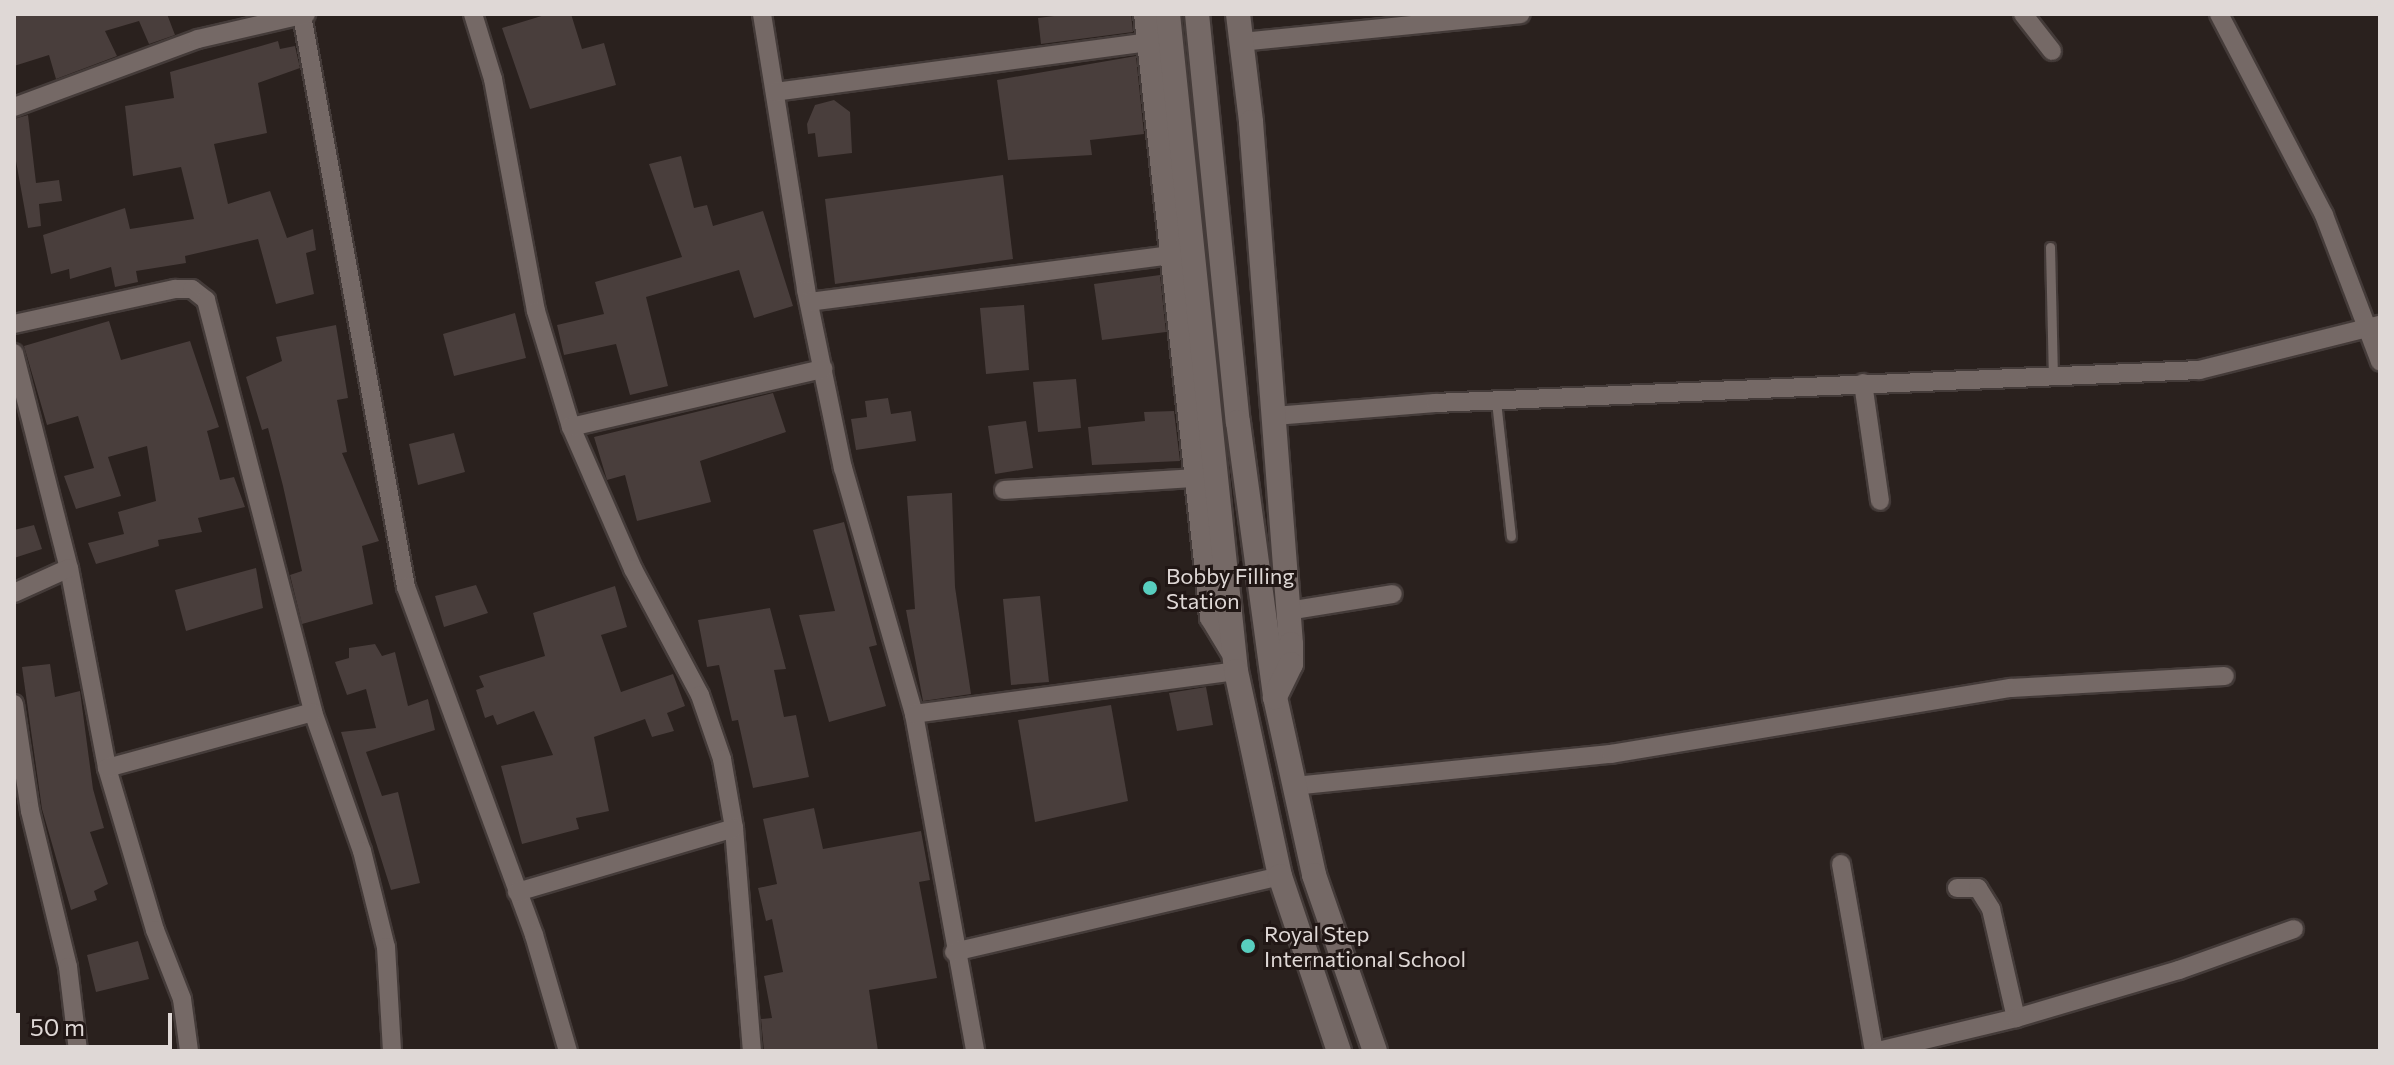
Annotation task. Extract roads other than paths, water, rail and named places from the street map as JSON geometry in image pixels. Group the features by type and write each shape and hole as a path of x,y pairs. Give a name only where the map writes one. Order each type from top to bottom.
{"main road":[{"path":"1146,14 1212,617 1234,661"},
{"path":"1168,14 1234,661 1280,876 1339,1051"},
{"path":"1197,14 1238,422 1275,697 1314,875 1375,1051"},
{"path":"1238,14 1274,416 1291,664 1275,697"}],"street":[{"path":"473,14 493,79 536,311 571,427 633,569 700,695 722,759 734,828 752,1051"},
{"path":"762,14 809,302 843,468 914,714 954,952 975,1051"},
{"path":"1241,42 1521,14"},
{"path":"2023,14 2052,51"},
{"path":"2219,14 2324,215 2375,328 2380,362"},
{"path":"14,107 198,39 304,15 406,587 517,892 568,1051"},
{"path":"775,92 1149,42"},
{"path":"809,302 1172,255"},
{"path":"14,324 175,289 192,289 206,300 313,712 362,851 386,947 392,1051"},
{"path":"1274,416 1496,401 2199,370 2375,328"},
{"path":"14,353 69,568 107,768 155,930 182,999 189,1051"},
{"path":"571,427 823,369"},
{"path":"1863,383 1880,501"},
{"path":"1004,490 1196,478"},
{"path":"14,593 69,568"},
{"path":"1288,611 1393,594"},
{"path":"914,714 1234,661"},
{"path":"1294,786 1611,754 2011,688 2225,676"},
{"path":"14,704 30,811 68,967 78,1051"},
{"path":"107,768 313,712"},
{"path":"517,892 734,828"},
{"path":"1841,864 1876,1051 2016,1018 2179,970 2294,929"},
{"path":"954,952 1280,876"},
{"path":"1957,888 1978,888 1991,909 2016,1018"}],"lane":[{"path":"2050,247 2053,376"},
{"path":"1496,401 1511,536"}],"place":[{"name":"Bobby Filling Station","path":"1150,588"},
{"name":"Royal Step International School","path":"1248,946"}]}
